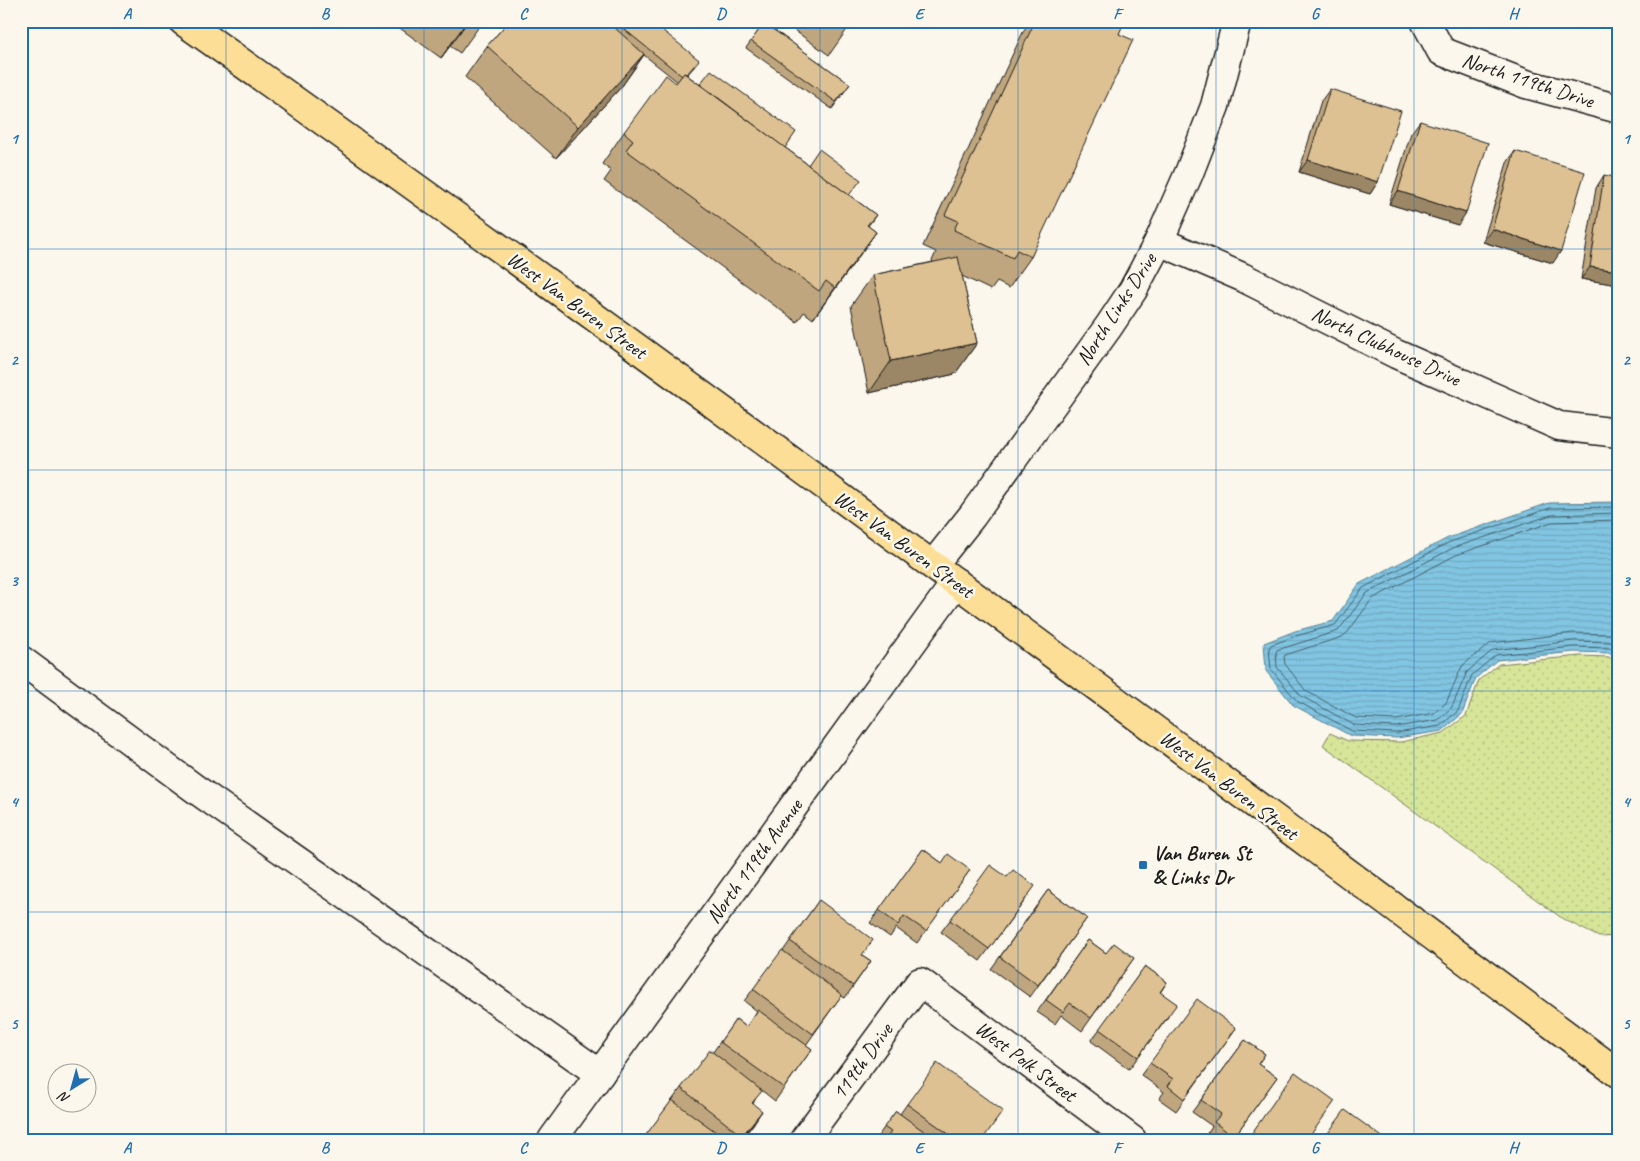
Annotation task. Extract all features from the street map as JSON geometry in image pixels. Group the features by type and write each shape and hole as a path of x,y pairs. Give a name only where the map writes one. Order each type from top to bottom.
{"main road":[{"name":"West Van Buren Street","path":"183,21 352,141 933,565 1619,1074"}],"street":[{"name":"North Links Drive","path":"933,565 972,516 1133,290 1189,173 1215,106 1237,21"},
{"name":"North 119th Drive","path":"1425,21 1442,51 1526,84 1619,110"},
{"name":"North Clubhouse Drive","path":"1158,241 1242,277 1396,354 1560,426 1619,433"},
{"name":"North 119th Avenue","path":"552,1140 956,582"},
{"path":"21,660 194,788 600,1074"},
{"name":"119th Drive","path":"804,1140 920,982"},
{"name":"West Polk Street","path":"920,982 1132,1140"}],"green space":[{"path":"1580,656 1609,657 1619,665 1619,936 1599,937 1563,919 1323,745 1330,733 1348,741 1401,742 1443,733 1466,716 1479,680 1499,664"}],"water":[{"path":"1619,502 1619,660 1609,653 1574,652 1497,660 1476,678 1462,714 1442,731 1397,738 1351,736 1293,705 1266,671 1264,643 1295,631 1333,621 1359,584 1448,538 1549,503"}],"building":[{"path":"455,21 468,21 463,27"},
{"path":"509,21 607,21 644,54 578,127 487,46"},
{"path":"614,21 651,21 699,60 687,74 684,73 682,76"},
{"path":"1035,21 1122,21 1124,22 1119,34 1133,40 1031,257 1017,250 1013,258 954,230 958,221 945,215"},
{"path":"764,23 850,84 836,102 751,41"},
{"path":"711,70 796,132 785,148 700,84"},
{"path":"684,73 876,215 867,225 876,232 835,288 826,281 819,291 626,150 633,140 624,132 666,75 676,83"},
{"path":"1330,89 1401,111 1378,182 1308,160"},
{"path":"1420,121 1488,143 1466,213 1398,191"},
{"path":"819,149 861,180 849,195 808,165"},
{"path":"1515,151 1585,172 1561,251 1492,229"},
{"path":"1604,175 1619,178 1619,271 1590,267"},
{"path":"958,257 977,343 891,361 873,275"},
{"path":"923,849 942,863 948,854 970,870 926,931 904,916 898,925 879,910"},
{"path":"990,865 1007,877 1013,870 1035,886 989,949 950,920"},
{"path":"1048,890 1087,918 1038,985 1000,957"},
{"path":"819,900 873,940 862,955 871,961 853,986 790,941"},
{"path":"1088,940 1106,953 1114,943 1134,958 1091,1018 1070,1003 1063,1012 1046,1000"},
{"path":"782,950 842,995 813,1034 753,989"},
{"path":"1145,966 1167,982 1160,992 1177,1004 1138,1057 1099,1029"},
{"path":"1197,999 1236,1028 1184,1099 1168,1086 1173,1079 1150,1063"},
{"path":"758,1010 812,1049 784,1088 720,1042 736,1019 746,1027"},
{"path":"1245,1040 1265,1054 1258,1064 1277,1077 1234,1137 1214,1122 1221,1114 1201,1100"},
{"path":"710,1050 762,1091 752,1103 762,1111 742,1136 681,1088"},
{"path":"937,1063 1003,1111 982,1140 957,1140 907,1104"},
{"path":"1295,1072 1335,1101 1307,1140 1253,1140 1249,1137"},
{"path":"672,1100 727,1140 643,1139"},
{"path":"1345,1110 1385,1139 1323,1140"},
{"path":"896,1111 936,1140 885,1140 891,1132 884,1127"}],"place":[{"name":"Van Buren St & Links Dr","path":"1143,865"}]}
